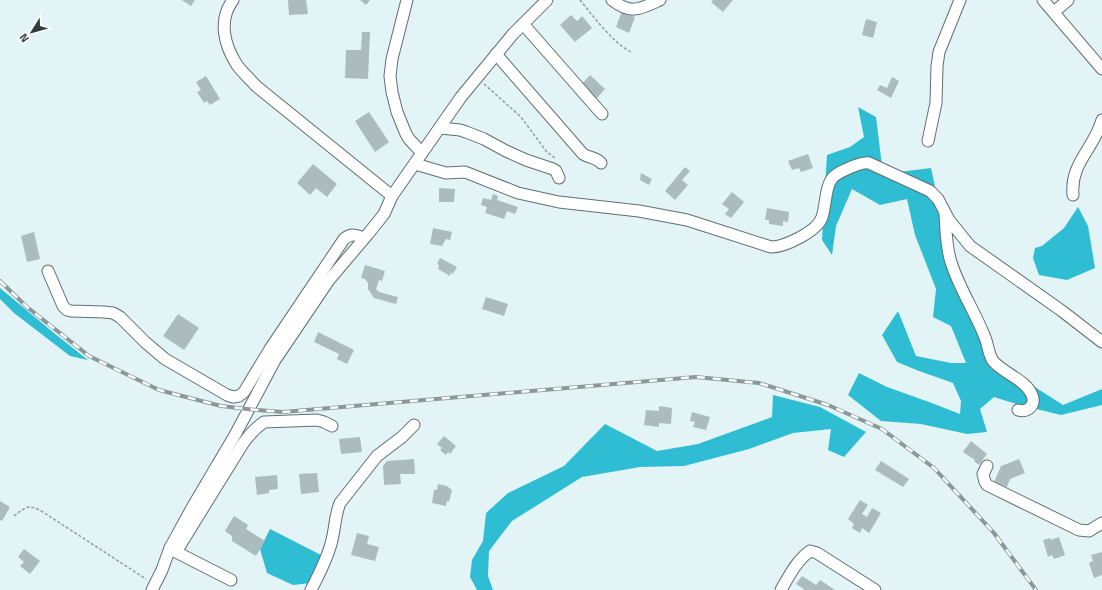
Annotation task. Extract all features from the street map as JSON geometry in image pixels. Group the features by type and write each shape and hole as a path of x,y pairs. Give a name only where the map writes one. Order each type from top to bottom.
{"street":[{"path":"233,0 224,22 224,35 227,47 238,66 256,86 392,196"},
{"path":"407,0 392,59 390,76 397,112 406,134 422,153"},
{"path":"153,587 173,550 193,506 275,360 329,280 384,214 392,196 461,97 513,34 546,0"},
{"path":"612,0 627,9 635,10 660,0"},
{"path":"928,141 936,103 939,52 960,0"},
{"path":"1043,0 1102,68"},
{"path":"1054,12 1068,0"},
{"path":"523,24 602,114"},
{"path":"496,54 582,154 596,158 601,163"},
{"path":"1073,195 1073,178 1078,166 1100,128 1102,120"},
{"path":"440,128 460,130 474,135 516,156 553,169 559,178"},
{"path":"415,164 446,173 465,172 518,192 559,202 638,211 686,220 771,247 780,246 804,236 814,229 819,224 823,216 829,184 835,175 862,163 869,163 930,191 938,199 949,220 970,246 1069,316 1102,342"},
{"path":"944,211 951,262 984,335 991,358 1000,368 1022,383 1030,391 1032,396 1032,405 1030,408 1022,411 1018,410"},
{"path":"48,271 63,306 67,310 71,312 104,312 120,317 164,359 218,391 233,397 239,396 244,392 270,350 344,239 352,235 358,235 364,238"},
{"path":"173,550 242,445 251,432 258,426 264,422 317,420 332,426"},
{"path":"311,590 322,569 332,542 340,503 377,456 402,438 414,425"},
{"path":"987,466 983,474 987,485 1014,499 1079,530 1089,531 1102,523"},
{"path":"173,550 231,580"},
{"path":"781,590 803,556 810,551 817,553 875,590"}],"path":[{"path":"580,0 609,34 620,45 631,52"},
{"path":"476,80 486,85 499,99 521,117 546,151 558,162"},
{"path":"14,516 25,507 34,507 153,587"}],"shaded area":[{"path":"858,107 876,117 883,174 931,168 942,219 979,334 992,367 1016,373 1063,405 1102,389 1102,405 1061,415 994,397 980,409 987,432 967,434 921,424 881,421 848,395 859,373 887,387 960,414 961,401 953,383 897,362 882,335 898,311 916,356 951,363 966,363 951,326 933,317 936,289 915,235 907,199 880,205 852,189 836,226 832,255 822,240 827,155 850,147 864,137"},
{"path":"1078,207 1088,226 1095,268 1067,280 1039,275 1033,258 1035,248 1042,246 1064,228"},
{"path":"0,288 88,360 70,356 14,313 0,299"},
{"path":"773,395 820,407 866,432 844,457 828,450 831,429 793,433 749,449 684,466 640,467 582,477 512,521 489,551 488,576 493,590 477,590 470,577 472,560 483,541 486,513 508,493 564,466 605,424 657,451 698,444 772,417"},
{"path":"270,529 321,555 311,583 293,585 267,573 260,549"}],"building":[{"path":"182,0 195,0 191,6"},
{"path":"288,0 306,0 308,14 289,15"},
{"path":"360,0 370,0 366,5"},
{"path":"713,0 733,0 723,12 711,2"},
{"path":"622,11 635,17 629,33 616,27"},
{"path":"571,15 577,21 582,16 592,28 575,42 560,25"},
{"path":"866,19 877,22 873,38 862,35"},
{"path":"362,32 370,32 368,79 345,78 346,50 361,50"},
{"path":"590,75 605,89 596,99 581,85"},
{"path":"206,76 220,99 210,105 207,101 204,103 197,92 201,90 196,82"},
{"path":"892,77 899,81 891,98 877,90 880,85 887,88"},
{"path":"369,112 389,142 375,152 355,121"},
{"path":"808,154 813,168 801,172 799,168 792,170 788,161"},
{"path":"313,164 337,184 327,197 316,188 310,195 297,183"},
{"path":"685,167 690,171 682,180 688,185 675,200 665,191"},
{"path":"641,173 652,179 649,185 640,180"},
{"path":"439,188 455,189 454,202 439,202"},
{"path":"732,192 744,202 731,218 725,214 729,209 722,204"},
{"path":"493,194 498,196 497,200 518,207 515,214 507,211 504,219 485,213 487,207 481,205 483,198 491,200"},
{"path":"767,208 789,212 788,222 783,221 783,226 769,224 769,220 765,220"},
{"path":"433,228 452,232 450,240 446,239 442,246 430,244"},
{"path":"34,232 40,259 27,262 21,236"},
{"path":"440,258 457,267 453,274 451,272 450,276 438,269 439,265 437,264"},
{"path":"365,265 385,271 382,281 379,280 376,289 379,292 398,297 396,304 374,298 368,289 368,283 365,279 361,278"},
{"path":"486,297 508,304 504,316 482,309"},
{"path":"178,314 199,328 184,350 163,336"},
{"path":"318,332 354,350 347,364 337,359 339,354 314,342"},
{"path":"659,406 672,408 671,424 659,423 659,427 644,425 646,410 659,411"},
{"path":"692,412 710,417 706,430 693,427 695,422 690,421"},
{"path":"444,436 456,446 450,454 448,452 446,455 440,450 442,448 437,444"},
{"path":"360,437 362,452 341,454 339,439"},
{"path":"971,441 987,454 979,465 974,461 975,460 963,452"},
{"path":"414,459 415,474 400,474 401,484 384,485 383,466 387,461"},
{"path":"1019,459 1025,473 1010,479 1007,487 994,482 1001,466"},
{"path":"881,461 909,479 903,487 875,470"},
{"path":"317,473 319,492 301,494 299,474"},
{"path":"277,475 278,489 269,490 269,493 257,495 255,477"},
{"path":"438,484 447,486 452,490 449,502 447,501 446,506 432,503 434,490 437,490"},
{"path":"860,500 868,505 862,514 867,517 872,508 881,513 869,533 862,528 860,533 852,528 854,524 848,519"},
{"path":"0,501 10,507 2,521 0,520"},
{"path":"234,516 248,525 246,529 265,541 256,556 232,541 232,536 225,531"},
{"path":"357,533 369,536 367,544 379,547 375,561 351,555"},
{"path":"1059,537 1065,555 1054,559 1052,555 1048,557 1043,540 1050,538 1050,540"},
{"path":"24,549 40,561 30,574 20,566 24,562 18,557"},
{"path":"1102,552 1102,575 1094,578 1089,563 1093,561 1091,555"},
{"path":"802,576 816,585 820,580 835,590 804,590 796,584"}],"railway":[{"path":"0,281 27,307 89,356 159,390 221,406 283,412 696,377 759,383 828,405 882,429 934,468 994,533 1036,590"}]}
